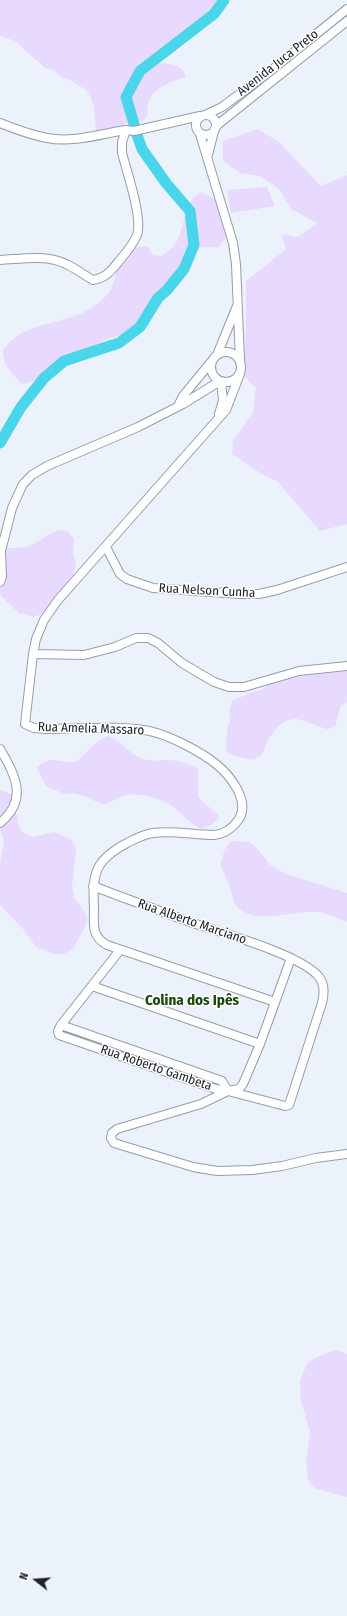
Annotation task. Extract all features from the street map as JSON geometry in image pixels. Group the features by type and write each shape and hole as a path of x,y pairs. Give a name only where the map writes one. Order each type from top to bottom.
{"street":[{"path":"345,12 346,24"},
{"name":"Avenida Juca Preto","path":"0,123 19,131 48,138 73,139 126,130 134,131 203,115 222,107 345,12"},
{"name":"Avenida Juca Preto","path":"215,129 346,24"},
{"path":"195,125 197,119 203,115 213,117 215,129 208,156"},
{"path":"0,582 2,577 1,551 12,508 23,484 32,475 47,466 138,427 184,404 220,382 227,383 233,381 240,374 242,367 240,360 239,301 236,264 232,243 214,184 208,156 200,134 195,125 182,120"},
{"path":"200,134 209,135 215,129"},
{"path":"0,260 41,258 56,260 66,264 93,280 101,279 108,274 134,243 138,233 139,221 122,153 122,142 126,130"},
{"path":"218,419 223,400 220,382 214,376 211,369 239,301"},
{"path":"178,406 183,396 215,357 228,352 235,355 240,360"},
{"name":"Rua Amelia Massaro","path":"93,886 98,868 105,857 117,848 138,837 153,833 222,834 230,829 242,813 243,804 239,792 226,774 216,764 186,746 158,733 141,729 47,729 34,728 25,724 33,654 36,639 44,620 58,600 106,548 218,419 227,406 240,374"},
{"name":"Rua Nelson Cunha","path":"106,548 120,574 127,579 153,588 260,594 277,590 347,567"},
{"path":"33,654 84,655 115,647 136,638 148,638 158,643 189,667 214,682 230,687 244,687 299,671 347,666"},
{"path":"0,750 13,770 18,793 15,804 7,817 0,823"},
{"path":"93,886 94,932 99,941 120,950 275,1002"},
{"name":"Rua Alberto Marciano","path":"93,886 291,958 304,965 318,976 322,983 324,992 290,1104 285,1106 228,1091"},
{"path":"120,950 92,986 260,1044"},
{"path":"291,958 260,1044 240,1089 228,1091 201,1104 117,1129 112,1133 111,1138 114,1143 193,1167 217,1172 252,1170 282,1166 316,1158 347,1154"},
{"name":"Rua Roberto Gambeta","path":"92,986 61,1025 222,1082 228,1091"}],"shaded area":[{"path":"0,0 225,0 216,11 208,15 206,21 198,29 170,49 158,61 159,63 172,64 179,67 182,69 186,77 165,85 153,94 147,107 148,115 144,120 138,122 130,121 116,130 96,133 94,107 86,90 70,80 61,77 53,70 45,68 15,41 0,36"},
{"path":"258,129 279,142 321,186 347,175 347,524 320,531 277,481 263,475 232,454 233,441 253,412 256,388 243,375 246,329 246,281 286,249 281,234 298,237 317,223 291,209 280,190 260,176 240,173 223,161 223,141"},
{"path":"267,187 275,206 231,213 227,190"},
{"path":"200,192 217,200 228,230 225,239 219,247 200,247 187,263 179,269 164,293 150,308 145,316 129,330 121,335 102,341 95,346 84,349 50,372 31,382 22,384 11,373 5,361 3,350 12,340 35,327 73,316 86,311 97,304 110,291 119,266 125,255 135,248 148,247 153,255 162,256 175,245 187,209 194,197"},
{"path":"58,530 69,532 74,539 73,550 76,565 66,599 45,613 34,617 19,613 0,595 0,549 29,546"},
{"path":"347,665 347,702 341,706 335,726 326,729 296,719 289,720 278,726 270,737 262,755 253,760 234,756 226,750 227,731 230,721 229,711 232,701 252,692 262,690 270,683 289,676"},
{"path":"107,736 117,741 140,758 176,761 198,769 198,797 220,817 203,829 191,823 171,805 144,795 129,795 121,797 104,805 84,796 73,793 64,794 46,786 36,767 42,763 52,760 76,762 98,741"},
{"path":"0,790 14,795 18,824 23,833 33,837 54,832 72,840 76,849 72,887 74,897 87,916 86,925 73,949 64,954 54,954 36,947 23,929 0,905 0,864 4,841 0,829"},
{"path":"231,841 250,842 257,848 270,865 286,874 347,893 347,922 318,912 263,916 252,915 243,911 234,903 232,893 220,864 225,849"},
{"path":"336,1350 347,1354 347,1497 314,1488 308,1480 306,1461 310,1432 301,1401 300,1380 308,1362"}],"waterway":[{"path":"134,124 126,97 140,71 214,14 224,0"},
{"path":"0,443 21,407 44,378 64,361 119,343 140,327 158,298 167,290 184,269 194,245 190,211 166,183 142,149 136,132"}],"district":[{"name":"Colina dos Ipês","path":"192,1001"}]}
